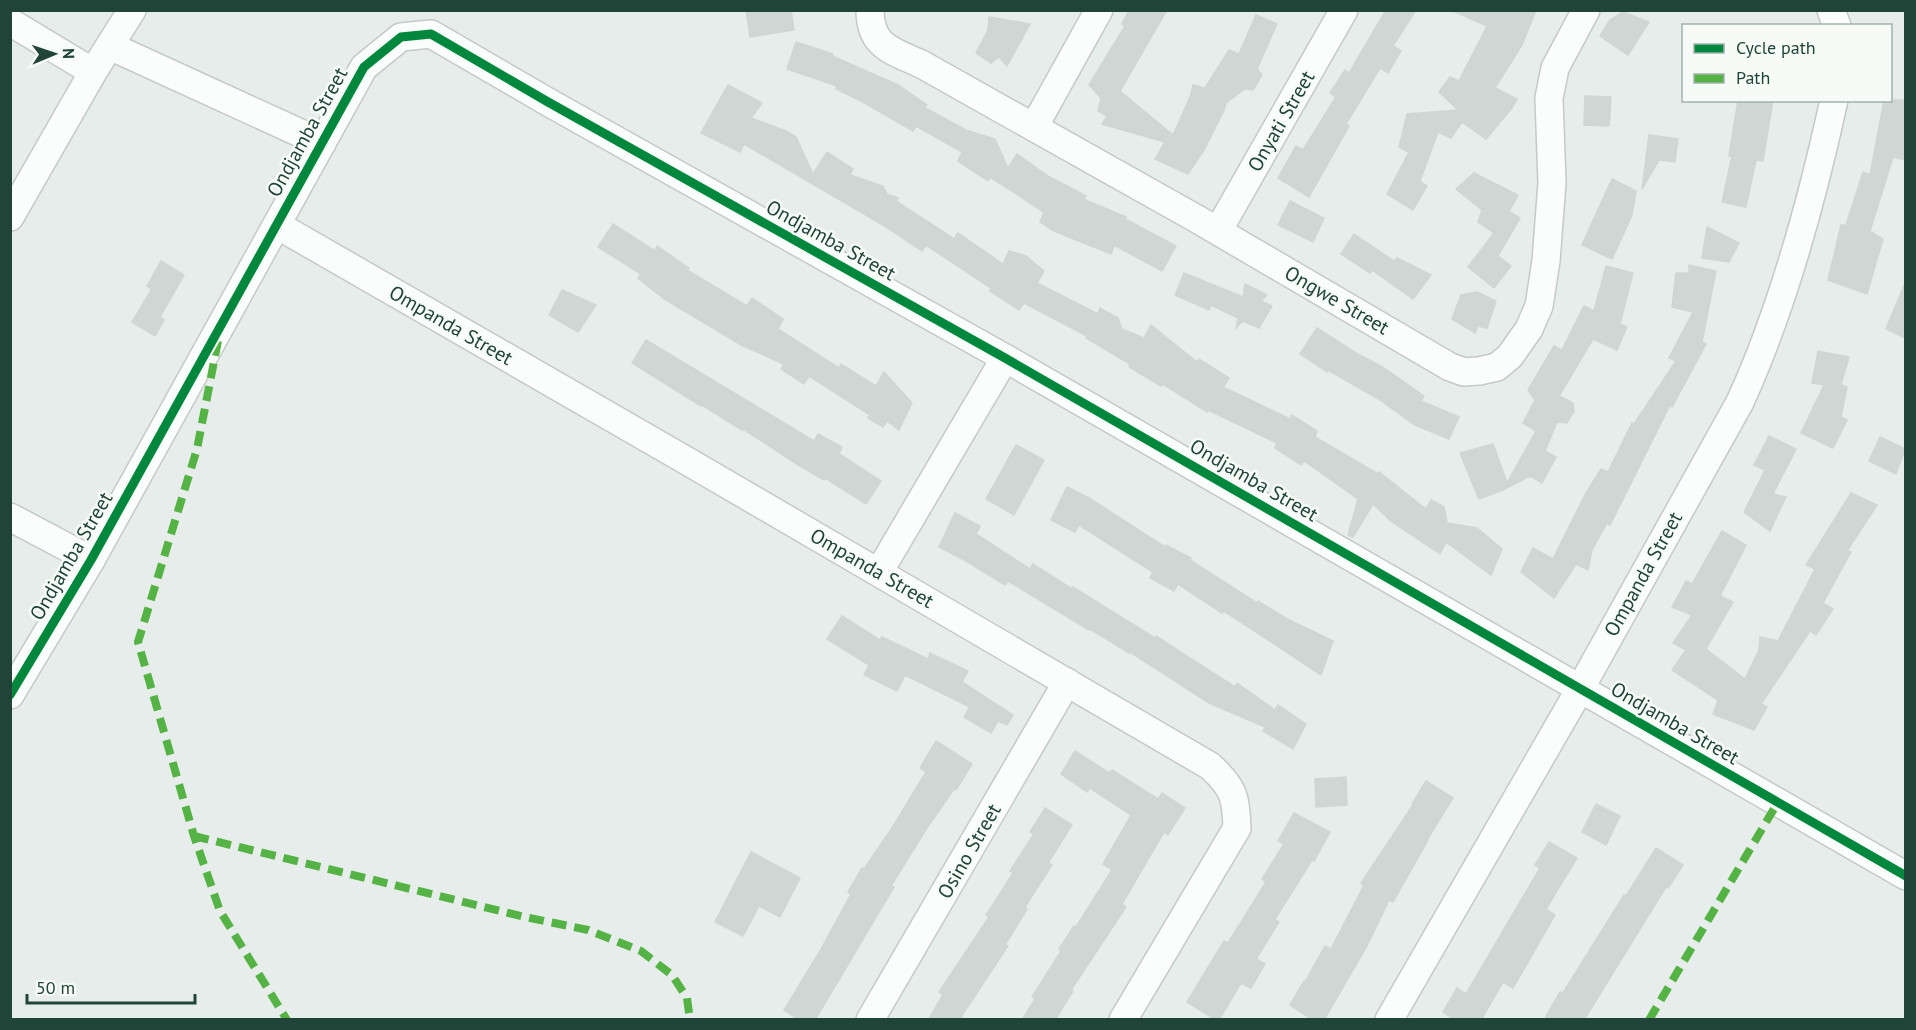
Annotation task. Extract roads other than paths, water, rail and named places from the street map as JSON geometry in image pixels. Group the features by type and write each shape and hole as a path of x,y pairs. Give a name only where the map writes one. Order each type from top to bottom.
{"street":[{"path":"10,217 93,72 132,10"},
{"name":"Ongwe Street","path":"870,10 872,31 880,43 1218,231 1449,367 1464,372 1497,367 1510,356 1529,329 1539,306 1552,183 1549,98 1555,68 1586,10"},
{"path":"1034,127 1099,10"},
{"name":"Onyati Street","path":"1218,231 1344,10"},
{"path":"10,22 93,72"},
{"name":"Ondjamba Street","path":"10,695 90,560 364,67 401,38 427,22 548,102 1005,358 1905,876"},
{"path":"110,46 322,143"},
{"name":"Ompanda Street","path":"1389,1020 1580,689 1740,402 1759,361 1774,319 1797,242 1833,102"},
{"name":"Ompanda Street","path":"277,225 1210,766 1227,782 1236,803 1237,828 1123,1020"},
{"path":"879,572 1005,358"},
{"path":"10,517 90,560"},
{"name":"Osino Street","path":"870,1020 1068,682"}]}
